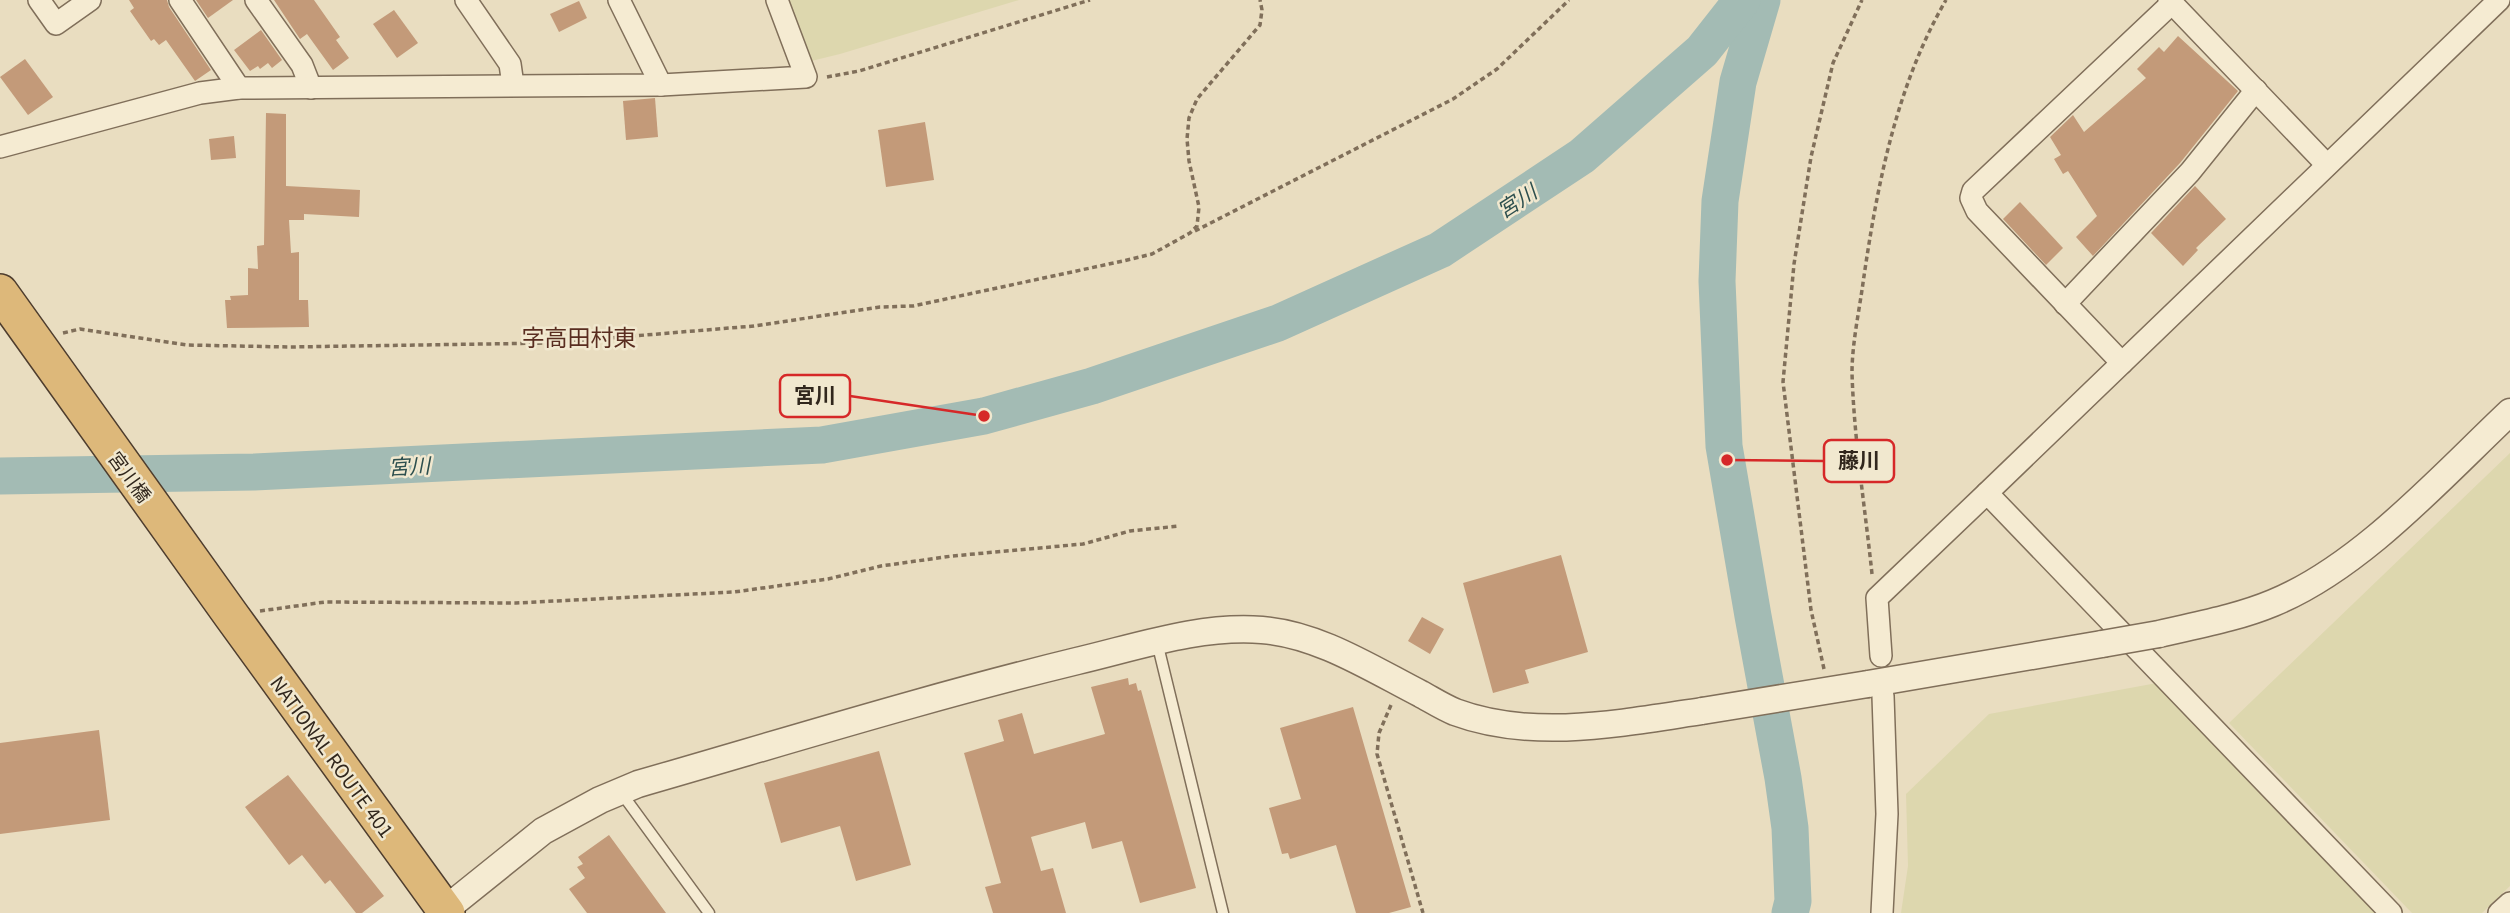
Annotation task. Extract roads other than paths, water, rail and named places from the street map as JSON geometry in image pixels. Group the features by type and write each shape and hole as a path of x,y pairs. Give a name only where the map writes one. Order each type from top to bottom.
{"highway":[{"name":"宮川橋","path":"0,292 225,607"},
{"name":"NATIONAL ROUTE 401","path":"225,607 444,912"}],"street":[{"path":"39,0 56,24 90,0"},
{"path":"180,0 239,88"},
{"path":"256,0 302,65 311,88"},
{"path":"466,0 510,64 513,85"},
{"path":"619,0 662,85"},
{"path":"0,147 200,93 239,88 662,85 806,77 777,0"},
{"path":"1881,656 1877,598 2499,0"},
{"path":"2122,363 1977,211 1971,198 1973,191 2170,1 2327,165"},
{"path":"2066,303 2190,172 2256,90"},
{"path":"444,912 543,831 638,783 1005,679 1213,629 1264,630 1310,641 1453,711 1485,721 1520,727 1558,728 1876,690 2102,643 2159,634 2274,603 2327,573 2373,540 2510,412"},
{"path":"1987,493 2391,913"},
{"path":"1876,690 1888,814 1882,913"},
{"path":"2499,913 2510,902"}],"lane":[{"path":"1157,642 1223,913"},
{"path":"620,791 709,913"}],"waterway":[{"name":"宮川","path":"0,476 254,472 822,445 984,416 1092,386 1278,323 1440,250 1582,156 1702,51 1742,0"},
{"path":"1762,0 1738,82 1720,201 1717,281 1724,446 1783,778 1790,828 1793,901 1790,913"}],"place":[{"name":"宮川","path":"984,416"},
{"name":"藤川","path":"1727,460"}],"district":[{"name":"字高田村東","path":"579,336"}]}
